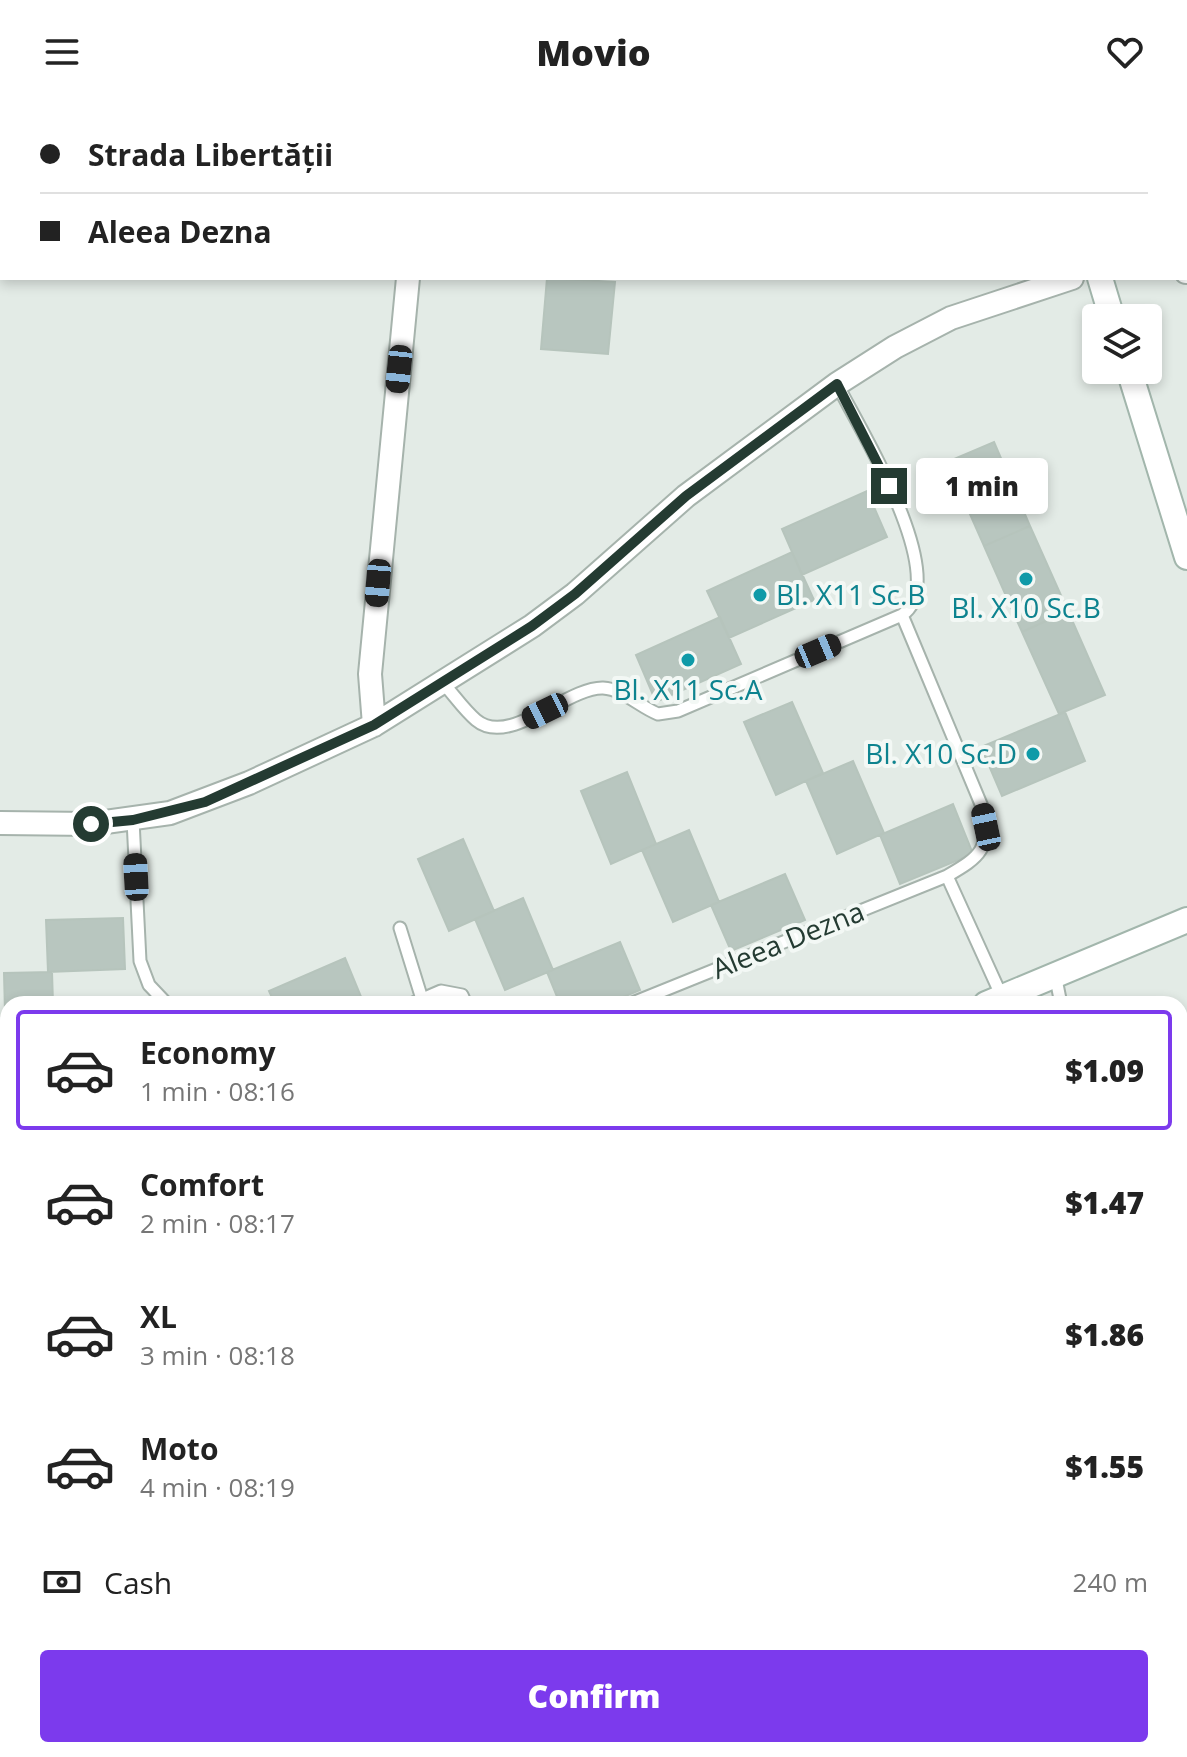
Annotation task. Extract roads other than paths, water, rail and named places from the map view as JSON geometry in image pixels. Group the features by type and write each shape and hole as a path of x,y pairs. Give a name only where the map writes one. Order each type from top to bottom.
{"street":[{"path":"374,725 370,674 408,280"},
{"path":"0,823 133,820 205,802 374,725 443,683 575,594 686,496 837,384 895,347 951,318 1066,280"},
{"path":"1101,280 1108,304"},
{"path":"1133,384 1187,557"},
{"path":"1005,996 1187,920"}],"lane":[{"path":"443,683 478,722 492,727 523,721 588,690 601,688 616,690 658,714 678,711 902,615 917,599 919,588 907,526 837,384"},
{"name":"Aleea Dezna","path":"650,996 947,876 981,852 986,827 983,809 902,615"},
{"path":"133,820 140,961 149,985 158,996"},
{"path":"947,876 992,996"},
{"path":"400,928 416,996"},
{"path":"1055,974 1059,996"},
{"path":"430,996 441,991 462,996"}],"place":[{"name":"Bl. X10 Sc.B","path":"1026,579"},
{"name":"Bl. X11 Sc.B","path":"760,595"},
{"name":"Bl. X11 Sc.A","path":"688,660"},
{"name":"Bl. X10 Sc.D","path":"1033,754"}]}
